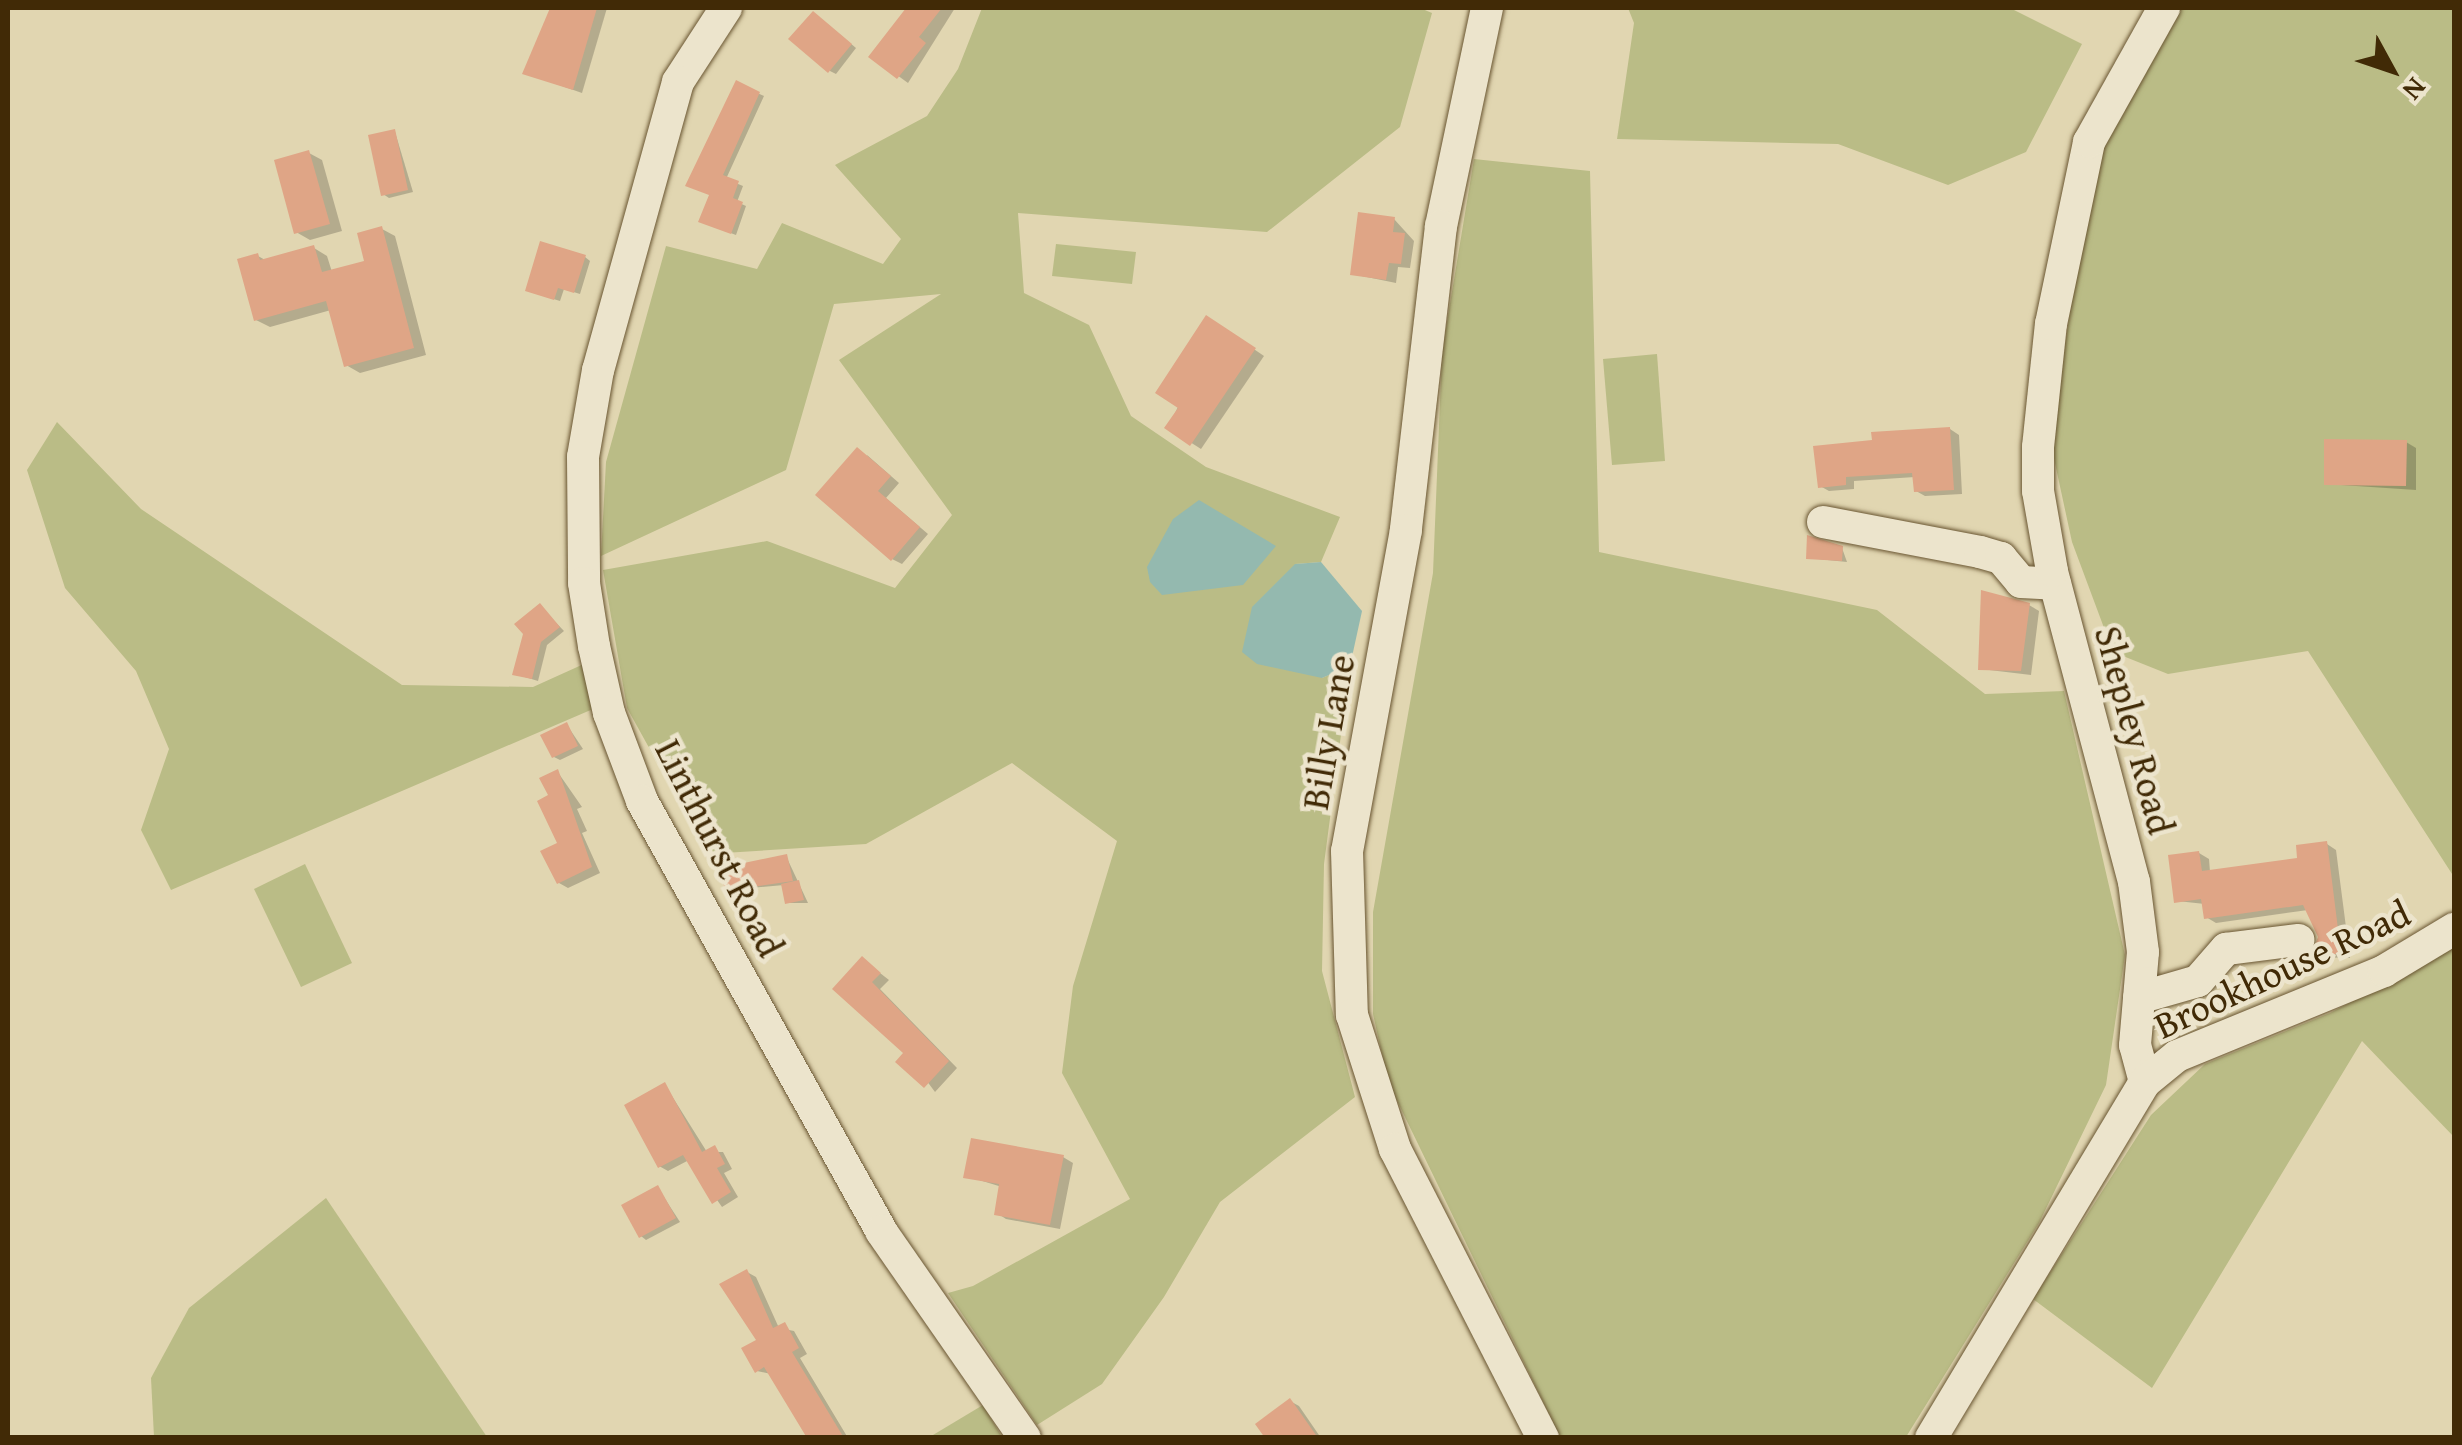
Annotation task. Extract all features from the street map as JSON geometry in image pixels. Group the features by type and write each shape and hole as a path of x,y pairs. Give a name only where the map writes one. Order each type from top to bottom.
{"street":[{"name":"Linthurst Road","path":"726,8 678,82 598,370 583,457 584,583 594,646 609,713 642,800 881,1231 1026,1438"},
{"name":"Billy Lane","path":"1487,8 1441,226 1406,530 1347,850 1352,1015 1395,1148 1542,1438"},
{"name":"Shepley Road","path":"2146,1082 2135,1045 2142,952 2134,882 2055,584 2038,491 2050,324 2089,142 2164,8"},
{"path":"1822,522 1980,552 2001,558 2020,582 2055,584"},
{"name":"Brookhouse Road","path":"2146,1082 2177,1056 2384,970 2454,930"},
{"path":"2139,998 2198,981 2226,949 2298,940"},
{"path":"1930,1438 2146,1082"}],"green space":[{"path":"982,8 1420,8 1432,13 1400,127 1267,232 1018,213 1024,293 1089,325 1131,416 1206,467 1340,517 1321,562 1295,564 1322,678 1350,666 1324,864 1322,971 1355,1097 1220,1202 1164,1297 1102,1384 1037,1425 948,1293 973,1286 1130,1199 1062,1073 1073,986 1117,841 1012,763 866,844 708,854 627,708 603,570 767,541 895,588 952,515 839,360 941,294 834,304 786,470 601,556 606,462 666,246 757,269 782,223 883,264 901,239 835,165 927,116 958,69"},
{"path":"1628,8 2010,8 2082,44 2026,152 1948,185 1838,144 1617,139 1634,23"},
{"path":"2174,8 2454,8 2454,877 2308,651 2168,674 2113,652 2072,542 2050,440 2083,229 2108,129"},
{"path":"1474,159 1590,171 1599,552 1877,610 1985,694 2064,691 2125,955 2106,1085 2039,1223 1906,1437 1560,1437 1388,1082 1373,1014 1373,912 1433,573 1442,352"},
{"path":"1056,244 1136,252 1132,284 1052,276"},
{"path":"1657,354 1665,461 1612,465 1603,359"},
{"path":"57,422 141,509 402,685 533,687 586,663 593,709 171,890 141,830 169,749 136,671 65,588 27,470"},
{"path":"305,864 352,963 301,987 254,889"},
{"path":"2454,948 2454,1137 2362,1041 2152,1388 2033,1299 2151,1115 2205,1064 2330,1013"},
{"path":"326,1198 487,1437 154,1437 151,1378 189,1308"},
{"path":"983,1405 1002,1437 928,1438"}],"water":[{"path":"1199,500 1276,546 1243,585 1162,595 1150,582 1147,567 1173,519"},
{"path":"1321,562 1362,611 1350,666 1322,678 1257,664 1242,652 1252,607 1295,564"}],"building":[{"path":"550,8 597,8 573,90 522,74"},
{"path":"906,8 942,8 919,37 926,43 897,79 868,57"},
{"path":"813,11 852,44 828,73 788,39"},
{"path":"736,80 760,92 723,175 739,181 733,198 743,202 731,234 698,222 709,195 685,186"},
{"path":"395,129 408,190 381,196 368,135"},
{"path":"309,150 330,224 294,234 274,160"},
{"path":"1358,212 1395,217 1393,232 1405,233 1401,264 1389,263 1386,280 1350,275"},
{"path":"382,226 414,348 344,367 326,301 254,321 237,259 258,253 260,260 314,245 322,272 364,261 357,233"},
{"path":"540,241 586,255 574,293 558,288 554,300 525,291"},
{"path":"1206,315 1256,348 1190,446 1164,428 1178,408 1155,393"},
{"path":"1950,427 1954,490 1914,492 1912,473 1846,477 1846,485 1818,488 1813,446 1872,440 1871,432"},
{"path":"2324,439 2407,440 2406,486 2324,485"},
{"path":"857,447 891,476 878,491 920,527 891,561 815,495"},
{"path":"1807,535 1843,546 1842,561 1806,559"},
{"path":"1981,590 2030,603 2021,671 1978,670"},
{"path":"540,603 560,627 541,642 532,679 512,675 523,634 514,624"},
{"path":"567,722 578,746 552,758 540,735"},
{"path":"558,769 592,867 557,884 540,851 557,843 537,801 548,795 539,778"},
{"path":"2327,841 2341,953 2310,958 2318,937 2303,905 2204,919 2201,899 2174,903 2168,855 2199,851 2202,871 2297,858 2296,845"},
{"path":"787,854 793,881 725,891 720,868"},
{"path":"799,880 804,900 785,904 781,884"},
{"path":"862,956 881,973 872,982 949,1061 924,1088 895,1062 903,1053 832,989"},
{"path":"665,1082 702,1152 715,1145 725,1164 717,1168 731,1192 712,1204 683,1155 658,1168 624,1105"},
{"path":"971,1138 1064,1155 1050,1225 994,1215 999,1184 963,1178"},
{"path":"658,1185 676,1218 639,1238 621,1205"},
{"path":"747,1269 773,1328 785,1322 799,1348 792,1352 844,1438 807,1438 764,1367 755,1373 741,1348 756,1340 719,1284"},
{"path":"1290,1398 1318,1438 1265,1438 1255,1424"}]}
